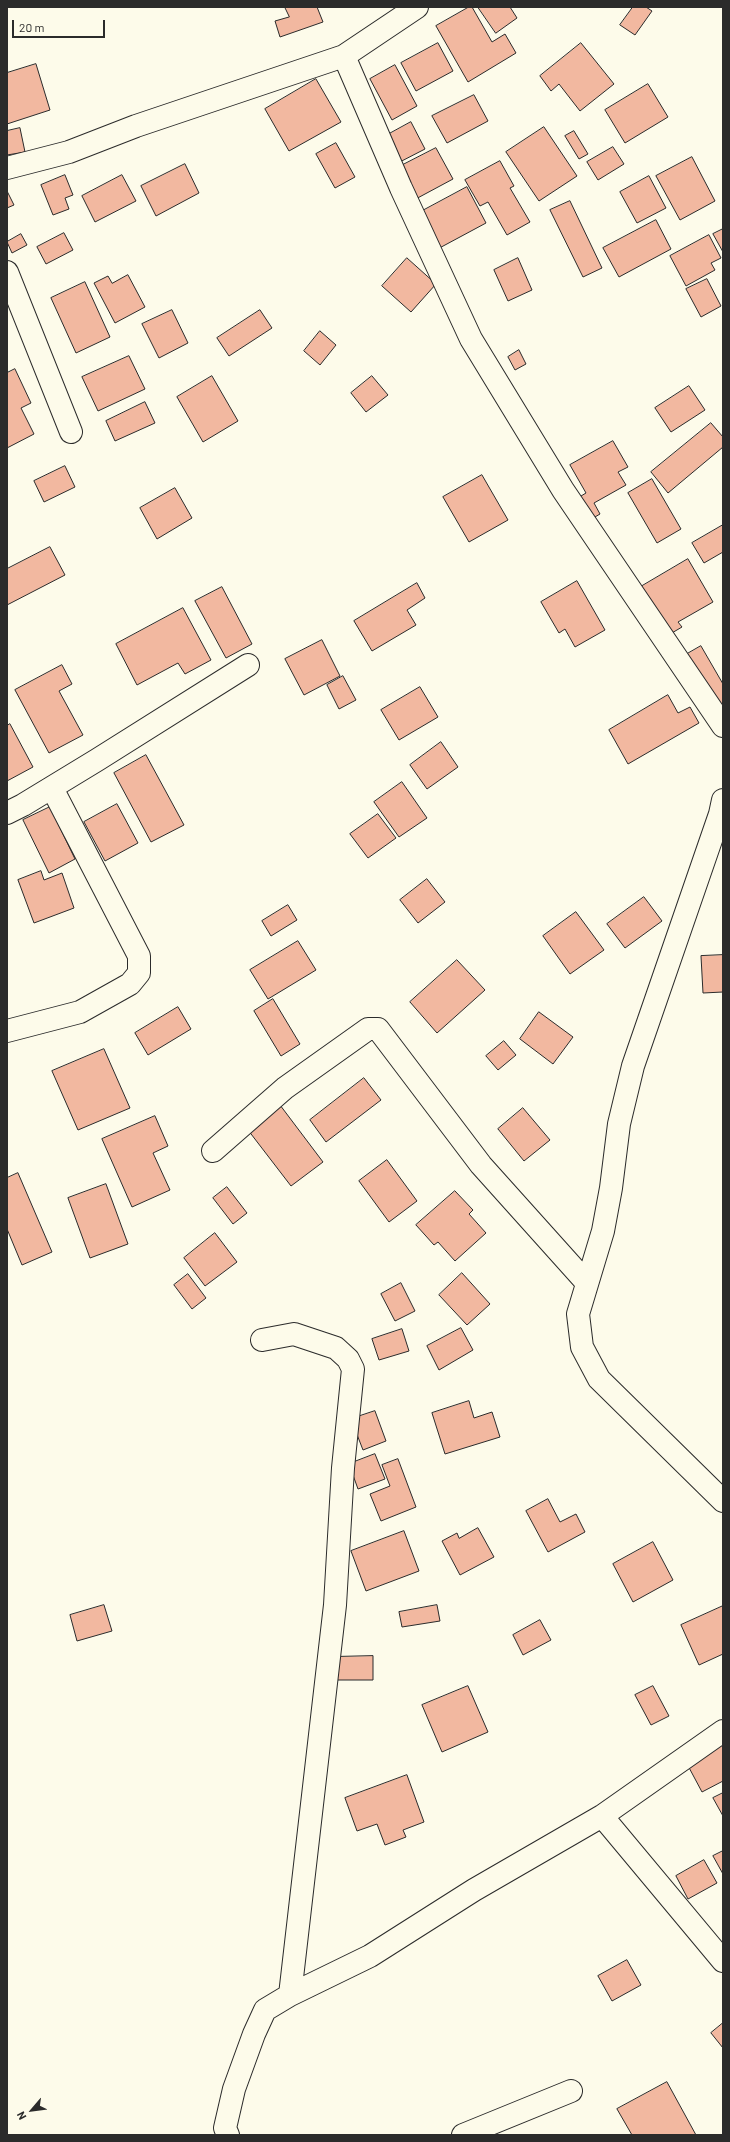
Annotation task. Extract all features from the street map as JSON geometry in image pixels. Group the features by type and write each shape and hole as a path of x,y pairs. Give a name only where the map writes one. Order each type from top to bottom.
{"street":[{"path":"7,168 69,152 136,126 344,56 417,7"},
{"path":"344,56 401,188 471,339 563,490 723,726"},
{"path":"7,272 70,432"},
{"path":"7,813 52,788 248,665"},
{"path":"7,1031 80,1012 130,984 138,973 139,956 52,788"},
{"path":"723,800 720,814 633,1066 619,1124 611,1188 603,1231 586,1282 578,1314 582,1347 599,1379 723,1501"},
{"path":"213,1150 285,1088 368,1029 378,1029 481,1165 586,1282"},
{"path":"262,1340 294,1334 336,1348 348,1359 353,1369 343,1468 334,1605 290,1995"},
{"path":"228,2135 225,2128 234,2088 254,2034 265,2010 290,1995 370,1956 474,1890 602,1816 723,1731"},
{"path":"602,1816 723,1961"},
{"path":"463,2135 571,2091"}],"building":[{"path":"285,7 317,7 323,22 280,37 275,21 289,17"},
{"path":"469,7 472,7 492,42 505,34 516,53 468,82 436,26"},
{"path":"478,7 510,7 517,18 496,33"},
{"path":"633,7 646,7 652,11 635,35 620,25"},
{"path":"438,43 453,71 416,91 401,63"},
{"path":"581,43 614,84 580,111 559,84 551,91 540,76"},
{"path":"36,64 50,110 7,124 7,73"},
{"path":"395,65 417,106 392,120 370,79"},
{"path":"316,79 341,122 289,151 265,109"},
{"path":"648,84 668,117 625,143 605,110"},
{"path":"474,95 488,121 447,143 432,116"},
{"path":"411,122 425,149 394,165 380,139"},
{"path":"544,127 577,176 539,201 506,152"},
{"path":"20,128 25,152 7,155 7,131"},
{"path":"574,131 588,154 579,159 565,136"},
{"path":"336,143 355,177 335,188 316,154"},
{"path":"613,147 624,164 598,180 587,162"},
{"path":"436,148 453,179 412,201 395,169"},
{"path":"692,157 715,201 680,220 656,176"},
{"path":"500,161 514,186 510,188 530,222 507,235 488,202 480,206 465,180"},
{"path":"185,164 199,193 156,216 141,186"},
{"path":"65,175 73,195 65,198 69,209 53,215 41,185"},
{"path":"122,175 136,201 95,222 82,196"},
{"path":"649,176 666,208 637,223 620,192"},
{"path":"467,187 486,223 432,252 413,216"},
{"path":"7,191 14,205 7,208"},
{"path":"570,201 602,268 583,277 550,210"},
{"path":"656,220 671,249 619,277 603,248"},
{"path":"723,229 723,252 713,234"},
{"path":"64,233 73,250 46,264 37,247"},
{"path":"21,234 27,245 12,253 7,242"},
{"path":"709,235 721,258 711,263 715,270 686,286 670,256"},
{"path":"407,258 436,284 411,312 382,286"},
{"path":"518,258 532,290 508,301 494,270"},
{"path":"128,275 145,307 115,323 94,283 108,276 112,283"},
{"path":"707,279 721,306 701,317 686,289"},
{"path":"85,282 110,337 76,353 51,298"},
{"path":"172,310 188,343 159,358 142,324"},
{"path":"260,310 272,328 229,356 217,338"},
{"path":"320,331 336,345 320,365 304,351"},
{"path":"519,350 526,364 515,370 508,357"},
{"path":"129,356 145,389 98,411 82,377"},
{"path":"15,369 31,403 21,408 34,434 7,448 7,373"},
{"path":"212,376 238,421 203,442 177,397"},
{"path":"372,376 388,395 366,412 351,393"},
{"path":"689,386 705,410 671,432 655,408"},
{"path":"145,402 155,423 115,441 106,421"},
{"path":"711,423 723,437 723,447 668,493 651,472"},
{"path":"613,441 628,467 618,472 626,485 594,503 600,514 583,524 571,502 586,493 570,465"},
{"path":"65,466 75,487 44,502 34,481"},
{"path":"482,475 508,520 469,542 443,497"},
{"path":"652,479 681,529 657,543 628,493"},
{"path":"175,488 192,518 157,539 140,508"},
{"path":"723,525 723,552 704,563 692,543"},
{"path":"50,547 65,575 7,605 7,569"},
{"path":"688,559 713,602 678,622 682,627 660,640 632,592"},
{"path":"577,581 605,630 575,647 565,629 559,633 541,602"},
{"path":"417,583 425,598 407,610 416,625 372,651 354,621"},
{"path":"222,587 252,644 226,658 195,601"},
{"path":"183,608 211,660 185,674 178,663 137,685 116,644"},
{"path":"322,640 340,676 304,695 285,659"},
{"path":"701,646 723,684 723,705 706,715 675,661"},
{"path":"62,665 72,684 59,691 83,735 49,753 15,690"},
{"path":"343,676 356,700 339,709 327,685"},
{"path":"420,687 438,717 399,740 381,710"},
{"path":"668,695 678,713 690,707 699,723 628,764 609,730"},
{"path":"10,724 33,767 7,781 7,726"},
{"path":"441,742 458,767 427,789 410,765"},
{"path":"146,755 184,825 151,842 114,773"},
{"path":"402,782 427,818 399,837 374,802"},
{"path":"117,804 138,843 105,861 84,822"},
{"path":"50,807 75,859 49,873 23,820"},
{"path":"378,814 396,838 368,858 350,834"},
{"path":"41,871 44,880 62,873 74,908 34,923 18,880"},
{"path":"427,879 445,902 418,923 400,900"},
{"path":"644,897 662,921 625,948 607,924"},
{"path":"288,905 297,920 271,936 262,921"},
{"path":"576,912 604,950 570,974 543,936"},
{"path":"298,941 316,970 268,999 250,970"},
{"path":"723,955 723,992 703,993 701,956"},
{"path":"457,960 485,990 437,1033 410,1002"},
{"path":"273,999 300,1044 281,1056 254,1011"},
{"path":"178,1007 191,1029 148,1055 135,1033"},
{"path":"539,1012 573,1037 553,1064 520,1039"},
{"path":"504,1041 516,1055 498,1070 486,1056"},
{"path":"104,1049 130,1108 78,1130 52,1071"},
{"path":"364,1078 381,1100 326,1142 310,1120"},
{"path":"280,1105 323,1162 291,1186 248,1130"},
{"path":"523,1108 550,1140 524,1161 498,1129"},
{"path":"155,1116 168,1146 153,1153 170,1190 132,1207 102,1139"},
{"path":"387,1160 417,1201 389,1222 359,1181"},
{"path":"18,1173 52,1252 22,1265 7,1229 7,1178"},
{"path":"106,1184 128,1244 90,1258 68,1198"},
{"path":"227,1187 247,1213 233,1224 213,1198"},
{"path":"455,1191 473,1210 469,1214 486,1233 455,1261 438,1242 434,1245 416,1225"},
{"path":"215,1233 237,1262 205,1286 184,1258"},
{"path":"462,1273 490,1304 467,1325 439,1295"},
{"path":"188,1274 206,1298 192,1309 174,1285"},
{"path":"401,1283 415,1311 395,1321 381,1294"},
{"path":"461,1328 473,1350 439,1370 427,1346"},
{"path":"402,1329 409,1351 379,1360 372,1339"},
{"path":"469,1401 474,1418 492,1412 500,1437 445,1454 432,1413"},
{"path":"375,1411 386,1441 363,1450 351,1419"},
{"path":"375,1454 385,1479 358,1489 349,1464"},
{"path":"398,1459 416,1507 381,1521 370,1494 390,1486 382,1465"},
{"path":"548,1499 560,1522 576,1514 585,1532 548,1552 526,1511"},
{"path":"478,1528 494,1557 460,1575 442,1541 457,1533 459,1538"},
{"path":"404,1531 419,1571 366,1591 351,1551"},
{"path":"653,1542 673,1580 633,1602 613,1564"},
{"path":"104,1605 112,1631 77,1641 70,1615"},
{"path":"437,1605 440,1621 402,1627 399,1612"},
{"path":"723,1606 723,1654 699,1665 681,1625"},
{"path":"540,1620 551,1640 523,1655 513,1635"},
{"path":"373,1656 373,1680 332,1680 332,1657"},
{"path":"468,1686 488,1732 442,1752 422,1705"},
{"path":"653,1686 669,1716 651,1725 635,1695"},
{"path":"723,1743 723,1781 702,1792 686,1762"},
{"path":"407,1775 424,1822 403,1830 406,1837 385,1845 377,1824 357,1831 345,1798"},
{"path":"723,1793 723,1816 713,1798"},
{"path":"723,1851 723,1874 713,1856"},
{"path":"704,1860 717,1883 688,1899 676,1876"},
{"path":"627,1960 641,1985 612,2001 598,1976"},
{"path":"723,2023 723,2048 711,2033"},
{"path":"667,2082 696,2135 632,2135 617,2109"}]}
